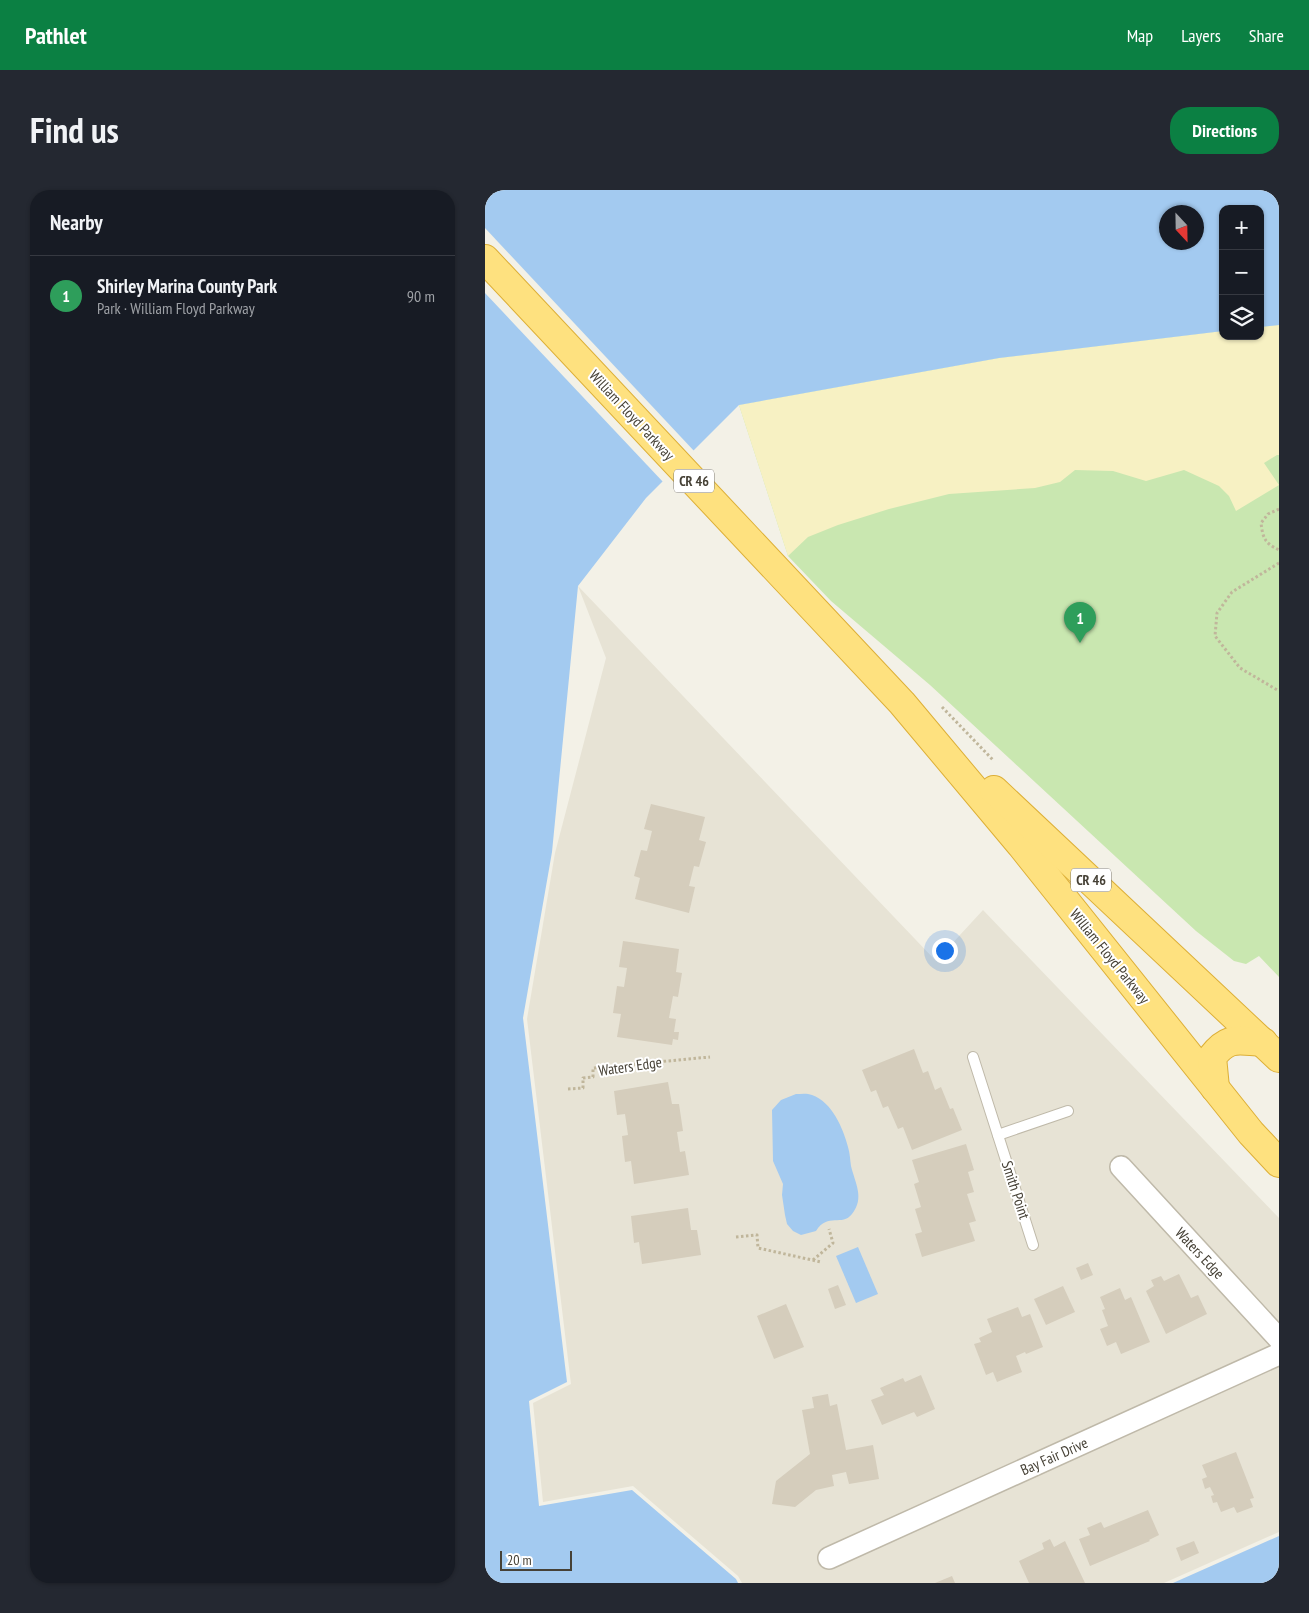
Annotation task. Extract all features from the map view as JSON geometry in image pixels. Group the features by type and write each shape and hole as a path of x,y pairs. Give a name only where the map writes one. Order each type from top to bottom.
{"highway":[{"name":"William Floyd Parkway","path":"485,259 902,703 1021,845 1251,1133 1279,1164"},
{"name":"William Floyd Parkway","path":"902,703 1271,1050"},
{"path":"1215,1088 1212,1057 1221,1045 1230,1041 1271,1050"}],"street":[{"name":"Waters Edge","path":"1121,1168 1279,1339"},
{"name":"Bay Fair Drive","path":"829,1558 1279,1354"}],"lane":[{"name":"Smith Point","path":"973,1057 1033,1244"},
{"path":"998,1135 1068,1111"}],"path":[{"path":"1279,509 1268,514 1261,523 1262,534 1267,544 1279,550"},
{"path":"1279,563 1233,592 1217,613 1215,636 1240,668 1279,691"},
{"name":"Waters Edge","path":"568,1089 583,1088 583,1078 593,1077 593,1068 710,1057"},
{"path":"813,1260 833,1243 829,1229"},
{"path":"736,1238 757,1235 758,1248 821,1262"}],"shaded area":[{"path":"578,586 936,961 983,910 1279,1218 1279,1532 1164,1583 742,1583 738,1576 633,1486 543,1502 533,1403 571,1384 527,1019 555,853 606,658"}],"green space":[{"path":"1279,325 1279,977 1259,956 1246,964 1234,961 1196,931 930,685 831,601 788,556 739,405 999,358 1219,331 1219,340 1264,340 1264,327"}],"sand":[{"path":"1279,325 1279,455 1264,463 1279,485 1236,511 1229,496 1219,486 1184,470 1146,481 1113,471 1075,470 1060,482 1035,488 949,494 889,509 838,525 808,537 788,556 739,405 999,358 1219,331 1219,340 1264,340 1264,327"}],"water":[{"path":"485,190 1279,190 1279,325 1264,327 1264,205 1219,205 1219,331 999,358 739,405 646,498 578,586 552,852 523,1018 567,1382 529,1401 539,1506 632,1490 736,1579 738,1583 485,1583"},
{"path":"796,1094 810,1094 819,1098 836,1116 849,1149 851,1166 858,1190 856,1208 848,1218 825,1222 816,1231 801,1235 793,1231 787,1224 782,1195 783,1184 773,1161 772,1110 781,1100"},
{"path":"858,1247 878,1294 856,1303 836,1256"},
{"path":"1279,1536 1279,1583 1173,1583"}],"pier":[{"path":"485,228 695,452 664,483 485,293"}],"building":[{"path":"651,804 705,817 699,840 706,842 699,867 694,866 689,886 695,887 689,913 635,899 640,878 634,876 641,850 647,851 652,831 644,829"},
{"path":"623,941 679,949 676,972 682,973 678,997 673,996 669,1018 676,1019 674,1032 679,1032 678,1040 673,1039 672,1045 617,1037 621,1014 613,1013 617,986 624,987 627,968 619,967"},
{"path":"914,1049 923,1073 928,1071 935,1090 941,1087 950,1109 953,1108 962,1130 912,1150 903,1127 898,1129 888,1106 883,1108 876,1090 871,1092 862,1070"},
{"path":"668,1082 672,1104 679,1104 683,1131 677,1132 680,1152 685,1151 689,1175 634,1184 631,1161 625,1162 622,1136 628,1135 625,1114 617,1115 614,1091"},
{"path":"966,1144 974,1170 968,1172 974,1192 967,1194 976,1221 969,1223 975,1241 922,1257 915,1234 922,1232 915,1209 921,1207 914,1184 919,1182 912,1160"},
{"path":"688,1208 691,1230 697,1230 701,1255 642,1264 639,1242 634,1243 631,1216"},
{"path":"1088,1263 1093,1275 1081,1280 1076,1268"},
{"path":"1179,1274 1191,1298 1198,1295 1207,1314 1166,1334 1146,1291 1154,1286 1151,1280 1161,1276 1164,1281"},
{"path":"838,1285 846,1305 835,1309 828,1289"},
{"path":"1063,1286 1075,1312 1046,1325 1034,1299"},
{"path":"1120,1288 1125,1300 1131,1297 1150,1342 1121,1354 1116,1342 1107,1346 1100,1329 1108,1326 1102,1310 1105,1309 1100,1297"},
{"path":"786,1304 804,1347 774,1359 757,1316"},
{"path":"1018,1307 1022,1317 1030,1314 1043,1347 1016,1356 1022,1372 997,1382 993,1372 986,1375 974,1344 981,1342 979,1338 992,1332 987,1319"},
{"path":"921,1375 935,1409 917,1417 914,1412 882,1425 871,1400 884,1395 880,1388 903,1378 905,1382"},
{"path":"828,1394 830,1406 837,1404 846,1450 873,1445 879,1479 849,1484 846,1472 832,1475 834,1486 816,1490 795,1507 772,1504 776,1481 810,1454 802,1410 814,1408 812,1397"},
{"path":"1236,1452 1254,1498 1250,1499 1253,1507 1237,1513 1234,1507 1221,1512 1217,1502 1213,1503 1211,1496 1214,1495 1210,1487 1205,1489 1202,1479 1207,1477 1202,1465"},
{"path":"1148,1510 1159,1535 1150,1541 1090,1566 1079,1539 1090,1535 1087,1528 1101,1522 1104,1528"},
{"path":"1050,1539 1054,1547 1065,1541 1085,1583 1029,1583 1019,1561 1044,1549 1042,1543"},
{"path":"1194,1541 1199,1553 1181,1561 1176,1548"},
{"path":"952,1576 955,1583 935,1583"}],"place":[{"name":"Shirley Marina County Park","path":"1080,643"}]}
